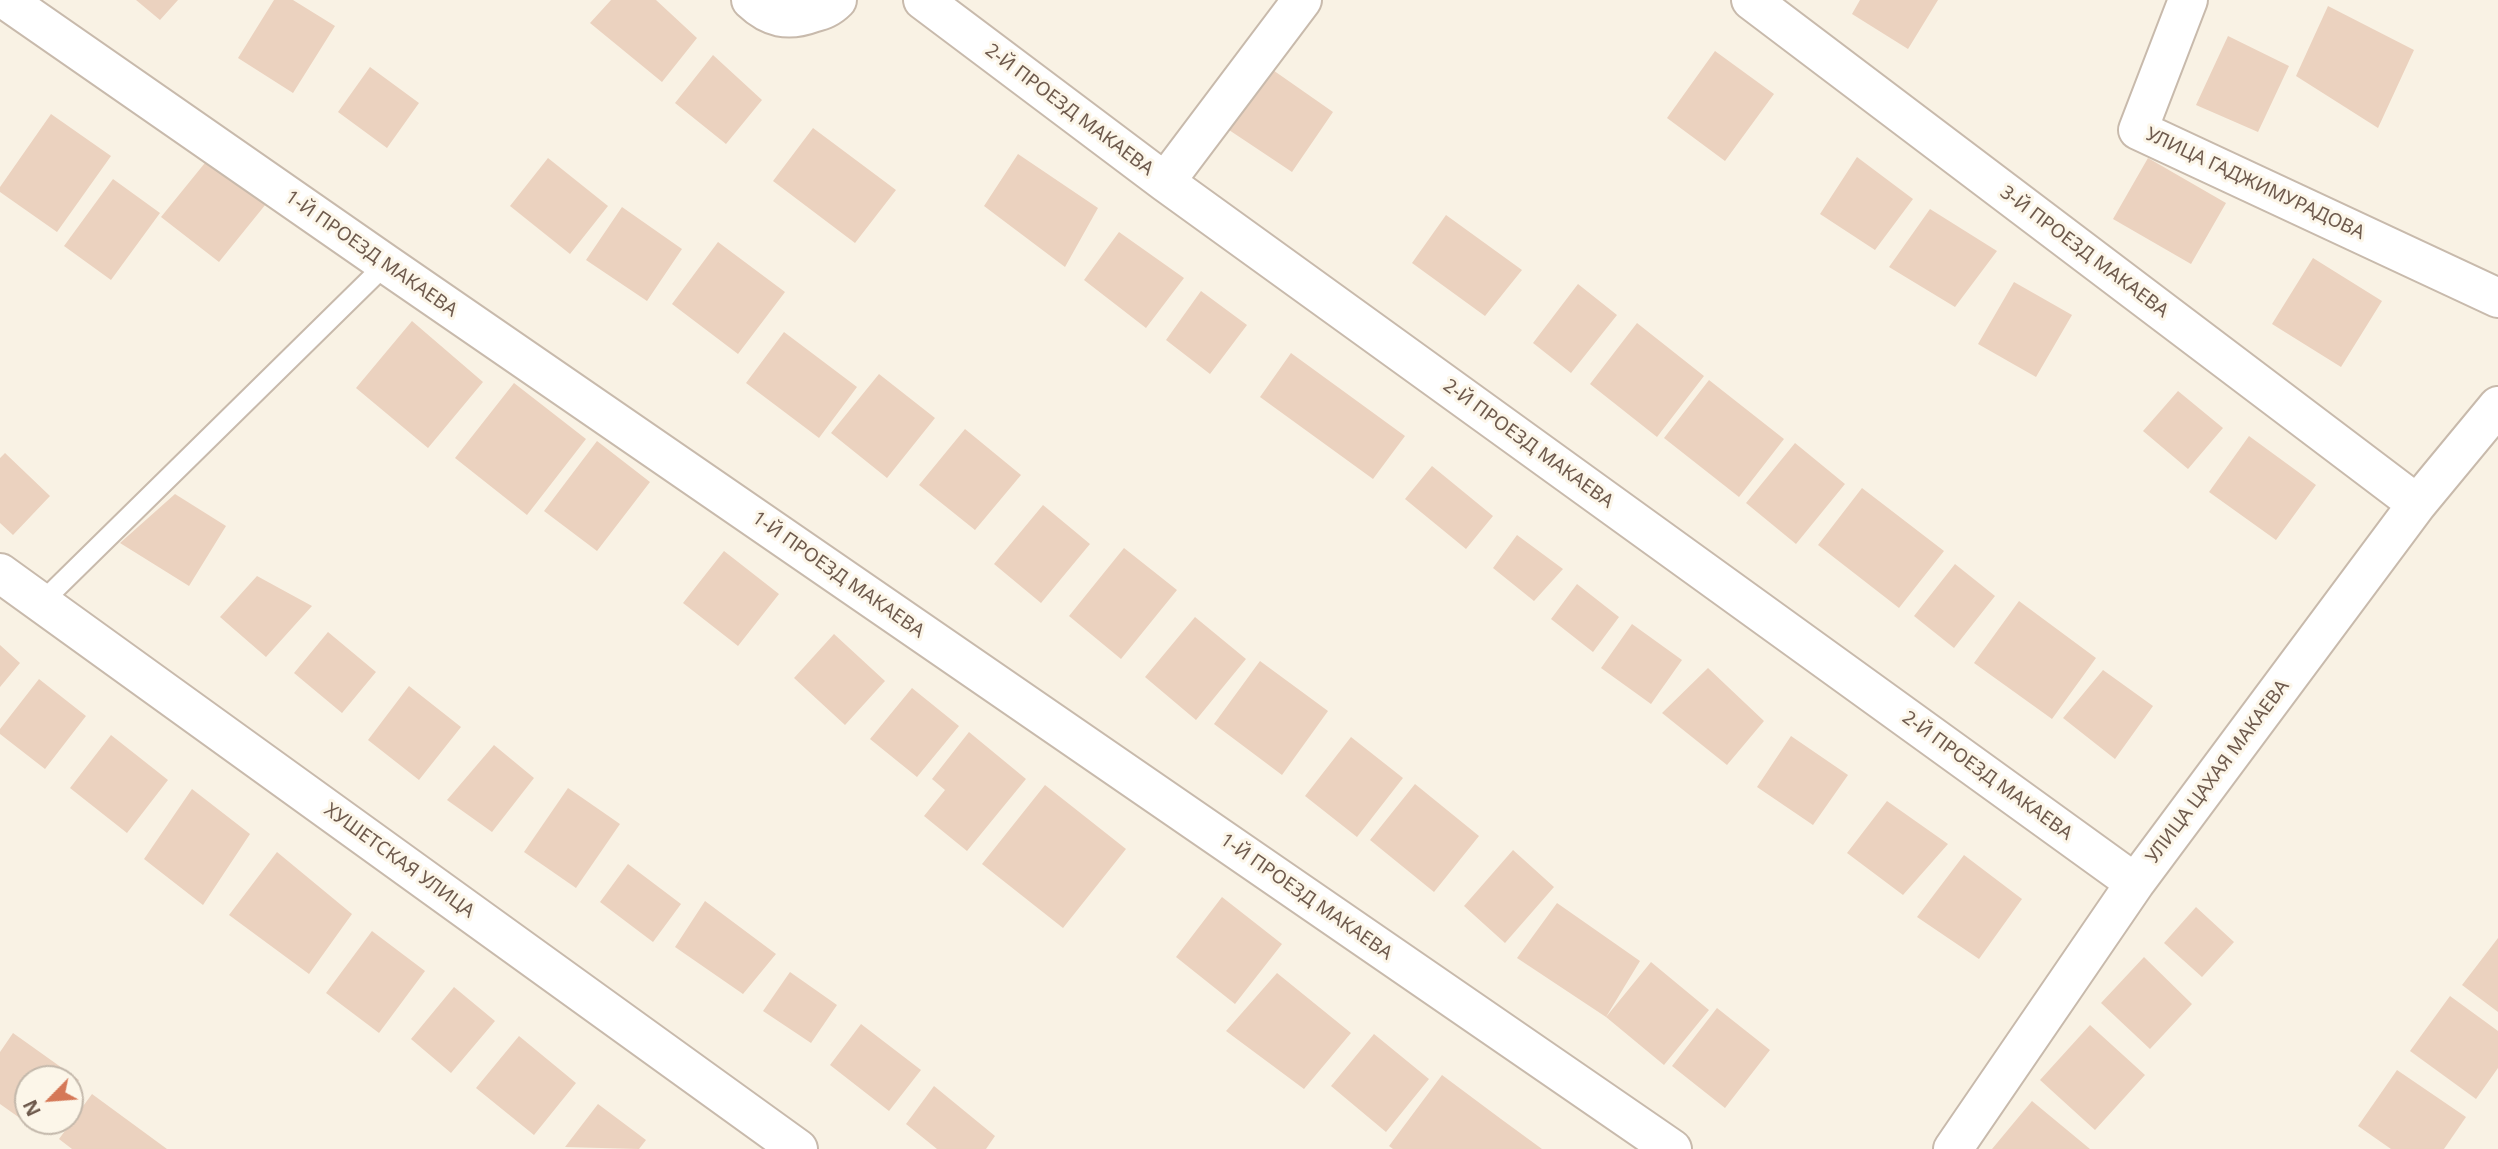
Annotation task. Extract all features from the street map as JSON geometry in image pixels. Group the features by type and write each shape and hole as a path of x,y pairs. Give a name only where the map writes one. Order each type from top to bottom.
{"street":[{"name":"1-Й ПРОЕЗД МАКАЕВА","path":"6,0 1672,1149"},
{"path":"751,0 762,11 793,20 830,8 837,0"},
{"name":"2-Й ПРОЕЗД МАКАЕВА","path":"923,0 1165,182 2135,883"},
{"path":"1165,182 1303,0"},
{"name":"3-Й ПРОЕЗД МАКАЕВА","path":"1751,0 2417,504"},
{"name":"УЛИЦА ГАДЖИМУРАДОВА","path":"2188,0 2138,130 2498,298"},
{"name":"УЛИЦА ЦАХАЯ МАКАЕВА","path":"1953,1149 2135,883 2417,504 2498,406"},
{"name":"ХУШЕТСКАЯ УЛИЦА","path":"0,573 759,1138 798,1149"}],"lane":[{"path":"41,603 386,264"}],"building":[{"path":"136,0 178,0 160,20"},
{"path":"274,0 293,0 335,26 293,93 238,58"},
{"path":"611,0 656,0 697,38 662,82 590,23"},
{"path":"1860,0 1938,0 1908,49 1852,14"},
{"path":"2328,6 2414,50 2378,128 2296,76"},
{"path":"2228,36 2289,66 2258,132 2196,105"},
{"path":"1715,51 1774,94 1725,161 1667,118"},
{"path":"713,55 762,100 726,144 675,103"},
{"path":"370,67 419,103 387,148 338,112"},
{"path":"1270,68 1333,112 1292,172 1226,128"},
{"path":"51,114 111,156 57,232 0,192 0,187"},
{"path":"813,128 896,190 855,243 773,181"},
{"path":"213,153 270,199 219,262 161,217"},
{"path":"1018,154 1098,208 1065,267 984,206"},
{"path":"1857,157 1913,199 1875,250 1820,214"},
{"path":"548,158 608,206 570,254 510,206"},
{"path":"2148,158 2226,203 2191,264 2113,219"},
{"path":"113,179 160,213 111,280 64,246"},
{"path":"622,207 682,249 647,301 586,260"},
{"path":"1930,209 1997,251 1955,307 1889,267"},
{"path":"1446,215 1522,270 1485,316 1412,263"},
{"path":"1119,232 1184,278 1146,328 1084,280"},
{"path":"718,242 785,292 738,354 672,304"},
{"path":"2313,258 2382,301 2341,367 2272,324"},
{"path":"2014,282 2072,315 2036,377 1978,344"},
{"path":"1578,284 1617,315 1571,373 1533,343"},
{"path":"1201,291 1247,325 1210,374 1166,340"},
{"path":"412,321 483,382 428,448 356,388"},
{"path":"1637,323 1704,376 1657,437 1590,384"},
{"path":"784,332 857,387 819,438 746,383"},
{"path":"1291,353 1405,436 1373,479 1260,397"},
{"path":"879,374 935,418 887,478 831,433"},
{"path":"1709,380 1784,439 1739,497 1664,438"},
{"path":"514,383 586,439 527,515 455,458"},
{"path":"2178,391 2223,428 2188,469 2143,431"},
{"path":"965,429 1021,475 975,530 919,485"},
{"path":"2249,436 2316,485 2276,540 2209,492"},
{"path":"597,441 650,482 597,551 544,511"},
{"path":"1795,443 1845,484 1796,544 1746,503"},
{"path":"5,453 50,496 13,535 0,523 0,458"},
{"path":"1432,466 1493,516 1466,549 1405,499"},
{"path":"1862,488 1944,551 1899,608 1818,545"},
{"path":"175,494 226,526 189,586 120,543"},
{"path":"1043,505 1090,544 1041,603 994,564"},
{"path":"1517,535 1563,569 1534,601 1493,568"},
{"path":"1124,548 1177,590 1121,659 1069,616"},
{"path":"724,551 779,594 738,646 683,603"},
{"path":"1955,564 1995,596 1954,648 1914,616"},
{"path":"257,576 312,606 266,657 220,617"},
{"path":"1577,584 1619,617 1593,652 1551,619"},
{"path":"2019,601 2096,658 2052,719 1974,663"},
{"path":"1195,617 1246,659 1196,720 1145,677"},
{"path":"1632,624 1682,660 1651,704 1601,668"},
{"path":"328,632 376,672 342,713 294,673"},
{"path":"834,634 885,681 845,725 794,678"},
{"path":"0,645 20,663 0,687"},
{"path":"1260,661 1328,711 1282,775 1214,724"},
{"path":"1708,668 1764,721 1727,765 1662,713"},
{"path":"2103,670 2153,706 2115,759 2063,718"},
{"path":"39,679 86,716 45,769 0,734 0,729"},
{"path":"409,686 461,727 419,780 368,740"},
{"path":"912,688 959,726 917,777 870,739"},
{"path":"969,732 1026,779 967,851 924,816 945,790 932,779"},
{"path":"111,735 168,780 127,833 70,788"},
{"path":"1791,736 1848,775 1813,825 1757,787"},
{"path":"1351,737 1403,778 1357,837 1305,796"},
{"path":"494,745 534,778 492,832 447,800"},
{"path":"1415,784 1479,836 1434,892 1370,840"},
{"path":"1045,785 1126,849 1063,928 982,864"},
{"path":"568,788 620,824 576,888 524,852"},
{"path":"192,789 250,834 203,905 144,859"},
{"path":"1887,801 1948,844 1903,895 1847,853"},
{"path":"1513,850 1554,887 1505,943 1464,906"},
{"path":"277,852 352,914 309,974 229,915"},
{"path":"1964,855 2022,899 1979,959 1917,917"},
{"path":"628,864 681,904 653,942 600,902"},
{"path":"1222,897 1282,944 1235,1004 1176,957"},
{"path":"705,901 776,954 743,994 675,947"},
{"path":"1557,903 1640,961 1606,1017 1517,958"},
{"path":"2196,907 2234,942 2202,977 2164,943"},
{"path":"372,931 425,971 379,1033 326,993"},
{"path":"2498,938 2498,1012 2462,985"},
{"path":"2144,957 2192,1004 2150,1049 2101,1003"},
{"path":"1651,962 1709,1010 1664,1065 1606,1017"},
{"path":"790,972 837,1005 811,1043 763,1011"},
{"path":"1277,973 1351,1033 1304,1089 1226,1031"},
{"path":"454,987 495,1021 451,1073 411,1039"},
{"path":"2450,996 2498,1031 2498,1068 2476,1099 2410,1051"},
{"path":"1717,1008 1770,1050 1725,1108 1672,1066"},
{"path":"861,1024 921,1070 889,1111 830,1065"},
{"path":"2090,1025 2145,1075 2095,1130 2040,1080"},
{"path":"13,1033 58,1065 14,1065 14,1114 0,1104 0,1052"},
{"path":"1374,1034 1429,1079 1386,1132 1331,1086"},
{"path":"519,1036 576,1083 534,1135 476,1088"},
{"path":"2397,1070 2466,1117 2444,1149 2391,1149 2358,1126"},
{"path":"1442,1075 1542,1149 1393,1149 1389,1146"},
{"path":"934,1086 995,1136 986,1149 937,1149 906,1124"},
{"path":"92,1094 167,1149 72,1149 59,1139 62,1135 84,1135 84,1105"},
{"path":"2032,1101 2090,1149 1992,1149"},
{"path":"598,1104 646,1140 639,1149 565,1147"}]}
